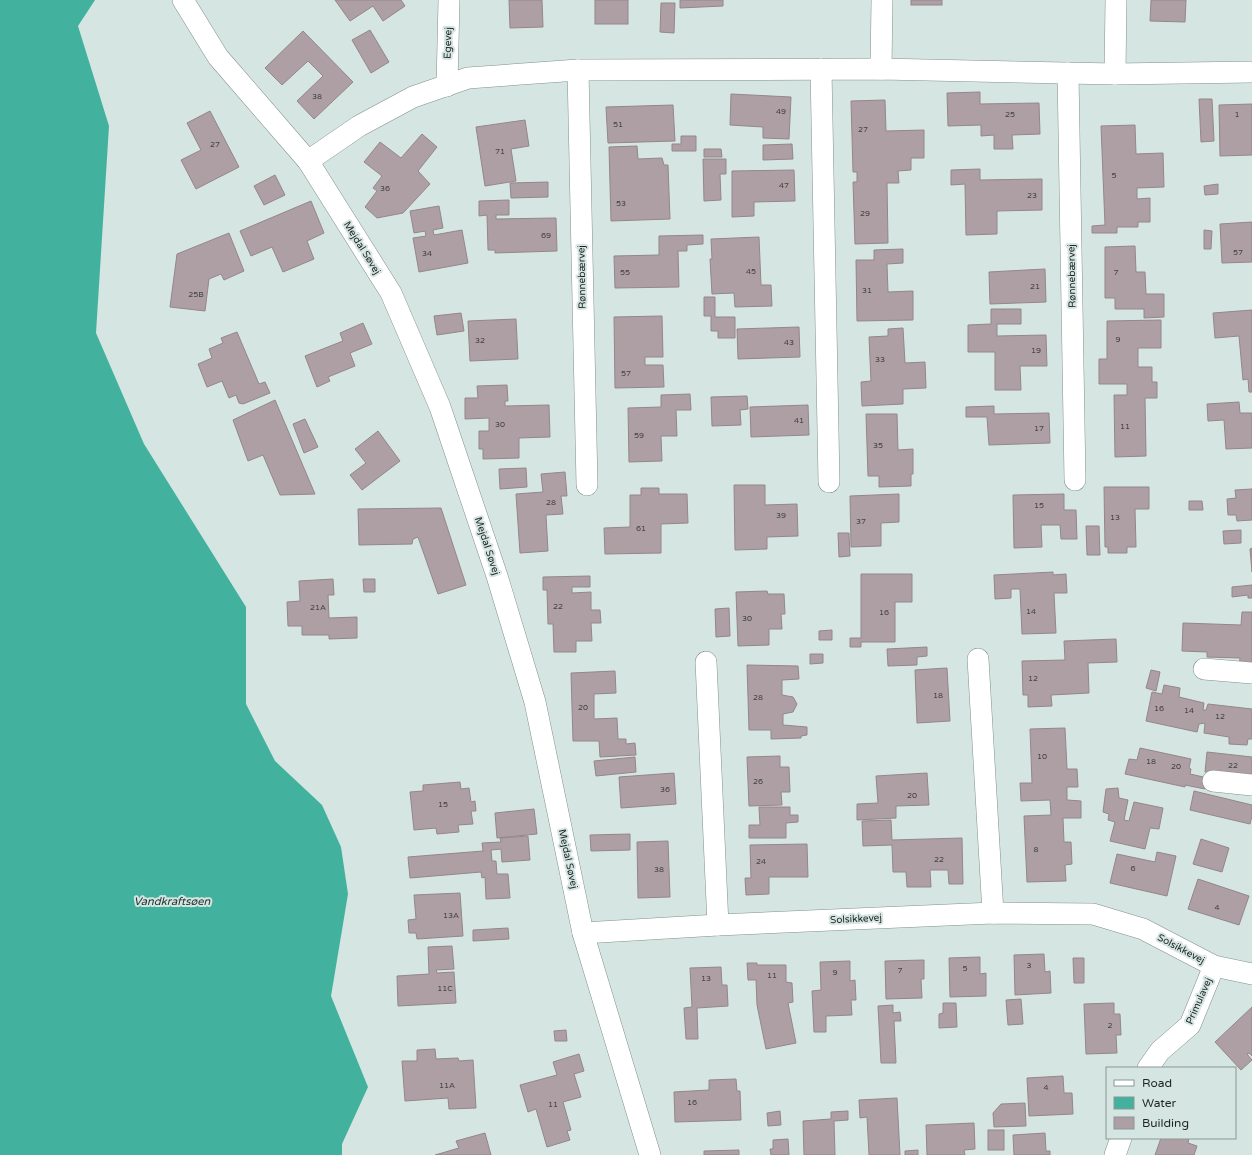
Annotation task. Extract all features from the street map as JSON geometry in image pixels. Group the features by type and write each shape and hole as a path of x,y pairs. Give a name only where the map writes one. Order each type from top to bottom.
{"street":[{"name":"Mejdal Søvej","path":"183,0 218,57 308,161 390,293 440,407 497,576 535,702 583,933 650,1155"},
{"name":"Egevej","path":"447,86 449,0"},
{"path":"881,68 882,0"},
{"path":"1115,74 1116,0"},
{"path":"308,161 359,126 413,97 468,78 578,70 881,68 1115,74 1252,72"},
{"path":"822,69 829,482"},
{"name":"Rønnebærvej","path":"578,70 587,485"},
{"name":"Rønnebærvej","path":"1068,72 1075,480"},
{"path":"978,659 993,913"},
{"path":"706,662 718,925"},
{"path":"1204,669 1252,673"},
{"path":"1214,780 1252,785"},
{"name":"Solsikkevej","path":"583,933 718,925 993,913 1093,914 1143,929 1214,966 1252,974"},
{"name":"Primulavej","path":"1149,1067 1160,1050 1190,1025 1214,966"},
{"path":"1115,1155 1121,1139"}],"water":[{"name":"Vandkraftsøen","path":"0,0 95,0 78,26 109,126 96,333 144,444 246,607 246,704 275,761 322,805 341,847 348,894 331,996 368,1087 342,1144 342,1155 0,1155"}],"building":[{"path":"335,0 401,0 405,6 383,21 373,6 350,21"},
{"path":"509,0 542,0 543,27 510,28"},
{"path":"595,0 628,0 628,24 595,24"},
{"path":"680,0 723,0 723,6 680,8"},
{"path":"911,0 942,0 942,5 911,5"},
{"path":"1151,0 1186,0 1185,22 1150,21"},
{"path":"661,3 675,3 674,33 660,32"},
{"path":"370,30 389,62 371,73 352,40"},
{"path":"303,31 353,82 314,119 297,101 323,76 308,61 282,85 265,68"},
{"path":"980,92 980,104 1039,103 1040,134 1012,135 1013,149 994,149 994,135 981,136 981,125 948,126 947,93"},
{"path":"731,94 791,97 789,139 763,138 763,127 730,125"},
{"path":"1199,99 1212,99 1214,141 1201,142"},
{"path":"885,100 886,131 924,130 924,158 911,158 911,170 898,171 899,183 887,183 888,243 855,244 853,182 857,182 857,172 853,172 851,101"},
{"path":"1252,104 1252,155 1220,156 1219,105"},
{"path":"673,105 675,141 608,143 606,107"},
{"path":"210,111 239,167 196,189 181,160 201,150 187,123"},
{"path":"525,120 529,146 511,149 516,181 485,186 476,127"},
{"path":"1135,125 1136,154 1163,153 1164,187 1137,188 1137,199 1150,198 1150,222 1138,222 1138,227 1117,227 1117,233 1092,233 1092,226 1105,225 1101,126"},
{"path":"422,134 437,147 418,171 430,184 403,213 377,218 365,207 377,191 373,188 382,176 364,162 380,142 401,158"},
{"path":"681,136 696,136 696,151 672,151 672,144 681,144"},
{"path":"792,144 793,159 763,160 763,145"},
{"path":"637,146 638,159 662,158 664,165 668,165 670,219 611,221 609,147"},
{"path":"704,149 721,149 722,157 704,157"},
{"path":"703,159 726,159 726,174 720,174 721,200 704,201"},
{"path":"980,169 980,180 1042,179 1042,210 997,211 997,234 966,235 965,184 951,185 951,170"},
{"path":"794,170 795,201 754,202 754,216 732,217 732,171"},
{"path":"275,175 285,195 264,205 254,186"},
{"path":"548,182 548,197 511,198 510,183"},
{"path":"1218,184 1218,194 1205,195 1204,186"},
{"path":"509,200 509,215 496,215 496,219 556,218 557,251 495,253 495,250 488,250 487,215 479,216 479,201"},
{"path":"311,201 324,233 307,241 314,259 283,272 272,247 251,256 240,231"},
{"path":"439,206 443,228 433,230 434,235 462,230 468,263 419,272 413,238 426,236 425,231 414,233 410,211"},
{"path":"1252,222 1252,262 1222,263 1220,224"},
{"path":"1204,230 1212,231 1211,249 1204,249"},
{"path":"229,233 244,271 224,280 221,274 209,279 205,311 170,307 177,254"},
{"path":"703,235 703,244 687,245 687,251 678,251 679,287 615,288 614,256 659,255 659,236"},
{"path":"759,237 761,285 771,285 772,306 735,307 734,293 712,294 710,259 712,259 711,239"},
{"path":"1135,246 1136,272 1145,272 1146,294 1164,294 1164,317 1144,318 1144,309 1115,309 1115,298 1105,298 1105,247"},
{"path":"903,249 903,263 887,264 888,292 913,291 913,320 857,321 856,260 874,260 874,250"},
{"path":"1045,269 1046,302 990,304 989,272"},
{"path":"704,297 715,297 715,317 735,317 735,338 718,338 718,331 711,331 711,316 704,316"},
{"path":"991,309 1021,309 1021,324 997,324 997,336 1046,335 1047,366 1020,366 1021,390 995,390 995,352 968,352 968,325 991,324"},
{"path":"1252,310 1252,392 1249,392 1248,379 1243,380 1239,336 1215,338 1213,313"},
{"path":"461,313 464,331 437,335 434,316"},
{"path":"662,316 663,357 645,357 645,365 663,365 664,387 615,388 614,317"},
{"path":"516,319 518,359 470,361 468,321"},
{"path":"1161,320 1161,348 1138,348 1138,367 1152,367 1152,382 1157,382 1157,398 1145,398 1146,456 1115,457 1114,395 1127,395 1127,384 1099,384 1099,359 1107,359 1107,321"},
{"path":"363,323 372,344 350,353 355,366 328,377 330,381 317,387 305,356 343,341 340,333"},
{"path":"799,327 800,357 738,359 737,329"},
{"path":"903,328 905,363 925,362 926,388 903,389 903,404 862,406 861,382 871,381 869,337 888,336 888,329"},
{"path":"237,332 259,384 265,382 270,393 243,404 239,403 236,395 229,398 222,381 207,387 198,364 212,358 209,349 223,343 221,338"},
{"path":"507,385 508,401 505,401 505,406 549,405 550,437 519,438 519,458 483,459 483,449 479,449 479,431 489,431 489,418 465,419 465,398 478,398 477,386"},
{"path":"690,394 691,410 676,410 677,436 661,436 662,461 629,462 628,408 661,407 661,395"},
{"path":"747,396 748,409 740,410 741,425 712,426 711,397"},
{"path":"275,400 315,494 280,495 263,455 248,461 233,420"},
{"path":"1239,402 1240,413 1252,413 1252,448 1226,449 1224,420 1208,421 1207,404"},
{"path":"808,405 809,435 751,437 750,407"},
{"path":"994,406 994,414 1049,413 1050,443 989,445 987,417 966,417 966,407"},
{"path":"866,414 897,414 898,450 913,449 913,474 911,474 911,486 879,487 879,476 868,476"},
{"path":"305,419 318,447 304,453 293,424"},
{"path":"378,431 400,461 362,490 350,475 366,463 355,449"},
{"path":"526,468 527,487 500,489 499,469"},
{"path":"565,472 567,496 561,496 563,514 546,515 548,551 520,553 516,494 543,492 541,474"},
{"path":"734,485 765,485 765,505 797,504 798,536 767,537 767,549 735,550"},
{"path":"1104,487 1149,487 1149,509 1135,509 1136,547 1127,547 1127,553 1108,553 1108,547 1105,547"},
{"path":"641,488 659,488 659,494 687,494 688,523 661,524 661,553 605,554 604,528 630,527 630,495 641,495"},
{"path":"1252,489 1252,520 1237,521 1236,515 1228,515 1227,499 1236,498 1235,490"},
{"path":"899,494 899,522 881,523 881,546 851,547 850,496"},
{"path":"1064,494 1064,510 1076,510 1077,539 1061,539 1060,525 1041,525 1042,547 1014,548 1013,495"},
{"path":"1189,501 1202,501 1203,510 1189,510"},
{"path":"441,508 466,585 438,594 418,537 413,539 412,544 359,545 358,509"},
{"path":"1086,526 1099,526 1100,555 1087,555"},
{"path":"1241,530 1241,543 1224,544 1223,531"},
{"path":"838,533 849,533 850,556 839,557"},
{"path":"1252,548 1252,572 1250,549"},
{"path":"1053,572 1053,575 1066,574 1067,593 1054,593 1056,633 1022,634 1020,589 1011,589 1011,598 995,599 994,575"},
{"path":"861,574 912,574 912,602 895,602 895,642 861,642 861,647 850,647 850,638 861,638"},
{"path":"590,576 590,587 572,587 572,593 591,592 591,610 600,610 601,623 591,623 592,641 576,641 576,652 554,652 553,624 548,624 547,590 543,590 543,577"},
{"path":"333,579 334,595 328,595 329,618 357,617 357,638 329,639 329,635 302,635 302,626 288,626 287,602 300,601 299,581"},
{"path":"363,579 375,579 375,592 364,592"},
{"path":"1252,585 1252,598 1248,598 1248,595 1232,597 1232,587"},
{"path":"767,591 768,594 784,594 785,614 781,614 782,629 769,629 769,645 738,646 736,592"},
{"path":"729,608 730,636 716,637 715,609"},
{"path":"1242,612 1252,612 1252,669 1239,668 1240,658 1207,657 1207,652 1182,651 1183,623 1241,625"},
{"path":"832,630 832,640 819,640 819,631"},
{"path":"1116,639 1117,662 1088,663 1089,693 1051,695 1052,706 1028,707 1028,695 1023,695 1022,661 1065,660 1064,641"},
{"path":"927,647 927,656 917,657 917,665 888,666 887,649"},
{"path":"810,654 823,654 823,663 810,664"},
{"path":"747,665 798,666 799,679 782,680 782,695 793,697 797,704 793,712 783,714 783,725 807,727 807,735 801,736 801,738 771,739 771,730 749,730"},
{"path":"947,668 950,721 917,723 915,670"},
{"path":"1151,670 1160,672 1156,691 1146,688"},
{"path":"615,671 616,693 594,694 594,719 617,718 618,739 626,739 626,744 635,743 636,755 600,757 599,741 573,741 571,673"},
{"path":"1164,685 1180,688 1179,697 1204,703 1203,710 1206,710 1208,704 1252,709 1252,739 1248,739 1247,745 1229,744 1229,737 1204,733 1205,723 1199,724 1197,732 1146,721 1152,692 1162,694"},
{"path":"1065,728 1067,769 1077,769 1078,787 1067,787 1067,800 1081,801 1081,818 1063,818 1064,842 1071,842 1072,864 1065,865 1066,881 1027,882 1024,816 1051,815 1050,800 1021,801 1020,783 1032,783 1030,729"},
{"path":"1140,748 1191,759 1189,768 1191,769 1190,774 1208,778 1205,789 1185,785 1185,787 1125,774 1129,759 1137,760"},
{"path":"1207,752 1252,757 1252,777 1205,772"},
{"path":"780,756 780,767 789,767 790,792 781,792 782,805 749,806 747,757"},
{"path":"635,757 636,772 596,776 594,761"},
{"path":"674,773 676,804 621,808 619,777"},
{"path":"927,773 929,805 896,806 896,818 857,820 857,804 878,803 876,776"},
{"path":"460,782 461,789 469,788 471,802 475,801 476,811 471,811 473,824 458,825 459,832 437,834 436,828 414,830 410,792 423,791 423,785"},
{"path":"1118,788 1119,798 1128,800 1124,820 1129,821 1134,802 1163,808 1159,829 1150,828 1145,849 1110,841 1115,822 1108,820 1109,814 1103,812 1106,789"},
{"path":"1194,791 1252,805 1250,824 1190,810"},
{"path":"759,807 790,807 790,815 798,815 798,822 786,823 786,838 749,838 749,825 760,825"},
{"path":"534,809 537,834 497,838 495,813"},
{"path":"891,820 892,840 962,838 963,884 949,884 948,870 930,870 931,887 907,887 906,872 893,872 892,845 863,846 862,821"},
{"path":"630,834 630,850 591,851 590,835"},
{"path":"528,836 530,860 502,862 501,849 491,850 492,861 496,861 497,874 508,874 510,898 486,899 485,877 482,878 481,872 410,878 408,857 483,851 482,843 501,842 500,838"},
{"path":"1201,839 1229,848 1222,872 1193,864"},
{"path":"668,841 670,897 638,898 637,842"},
{"path":"807,844 808,877 769,877 769,894 746,895 745,878 751,878 750,845"},
{"path":"1157,852 1176,856 1167,896 1110,883 1117,854 1155,862"},
{"path":"1198,879 1249,896 1239,925 1188,909"},
{"path":"460,893 463,936 417,939 416,933 409,933 408,920 416,919 414,895"},
{"path":"508,928 509,939 473,941 473,930"},
{"path":"452,946 454,969 436,970 437,973 454,972 456,1003 398,1006 397,976 429,974 428,947"},
{"path":"1044,954 1045,972 1050,971 1051,993 1015,995 1014,955"},
{"path":"980,957 980,974 986,973 986,996 950,997 949,958"},
{"path":"1073,958 1084,958 1084,983 1074,983"},
{"path":"924,960 924,979 921,979 922,998 886,999 885,961"},
{"path":"850,961 850,981 855,980 856,1000 851,1000 852,1015 826,1016 826,1032 814,1032 812,991 821,990 820,962"},
{"path":"747,963 757,963 757,965 786,965 786,982 792,983 793,1002 788,1003 796,1043 766,1049 757,1005 756,980 748,980"},
{"path":"721,967 722,985 727,985 728,1006 697,1008 698,1039 686,1039 684,1008 692,1007 690,968"},
{"path":"1021,999 1023,1024 1008,1025 1006,1000"},
{"path":"943,1003 956,1003 957,1027 939,1028 939,1014 943,1013"},
{"path":"1114,1003 1114,1014 1120,1014 1121,1035 1116,1035 1117,1053 1086,1054 1084,1004"},
{"path":"893,1005 893,1013 900,1012 901,1021 894,1021 896,1063 881,1063 878,1006"},
{"path":"1252,1007 1252,1056 1249,1053 1247,1054 1252,1060 1241,1070 1215,1042"},
{"path":"566,1030 567,1041 555,1041 554,1031"},
{"path":"435,1049 436,1059 458,1058 459,1061 473,1060 476,1108 449,1109 448,1098 405,1101 402,1061 417,1061 417,1050"},
{"path":"579,1054 584,1071 574,1074 581,1097 563,1102 571,1130 567,1131 570,1140 547,1147 536,1109 528,1112 520,1085 557,1075 553,1062"},
{"path":"1063,1076 1064,1093 1072,1093 1073,1114 1029,1116 1027,1078"},
{"path":"736,1079 737,1091 740,1091 741,1120 675,1122 674,1092 709,1090 709,1080"},
{"path":"897,1098 900,1155 869,1155 867,1117 860,1118 859,1100"},
{"path":"1025,1103 1026,1126 994,1127 993,1113 1001,1104"},
{"path":"780,1111 781,1125 768,1126 767,1113"},
{"path":"848,1111 848,1120 834,1121 835,1155 804,1155 803,1121 831,1119 831,1112"},
{"path":"974,1123 975,1149 964,1150 965,1155 927,1155 926,1125"},
{"path":"988,1130 1004,1130 1004,1150 988,1150"},
{"path":"485,1133 491,1155 435,1155 459,1148 456,1141"},
{"path":"1045,1133 1046,1151 1050,1151 1050,1155 1014,1155 1013,1135"},
{"path":"788,1139 789,1155 771,1155 770,1149 773,1149 773,1140"},
{"path":"1161,1139 1189,1139 1188,1143 1197,1146 1194,1155 1155,1155"},
{"path":"739,1150 739,1155 704,1155 704,1151"},
{"path":"918,1150 918,1155 905,1155 905,1151"}]}
